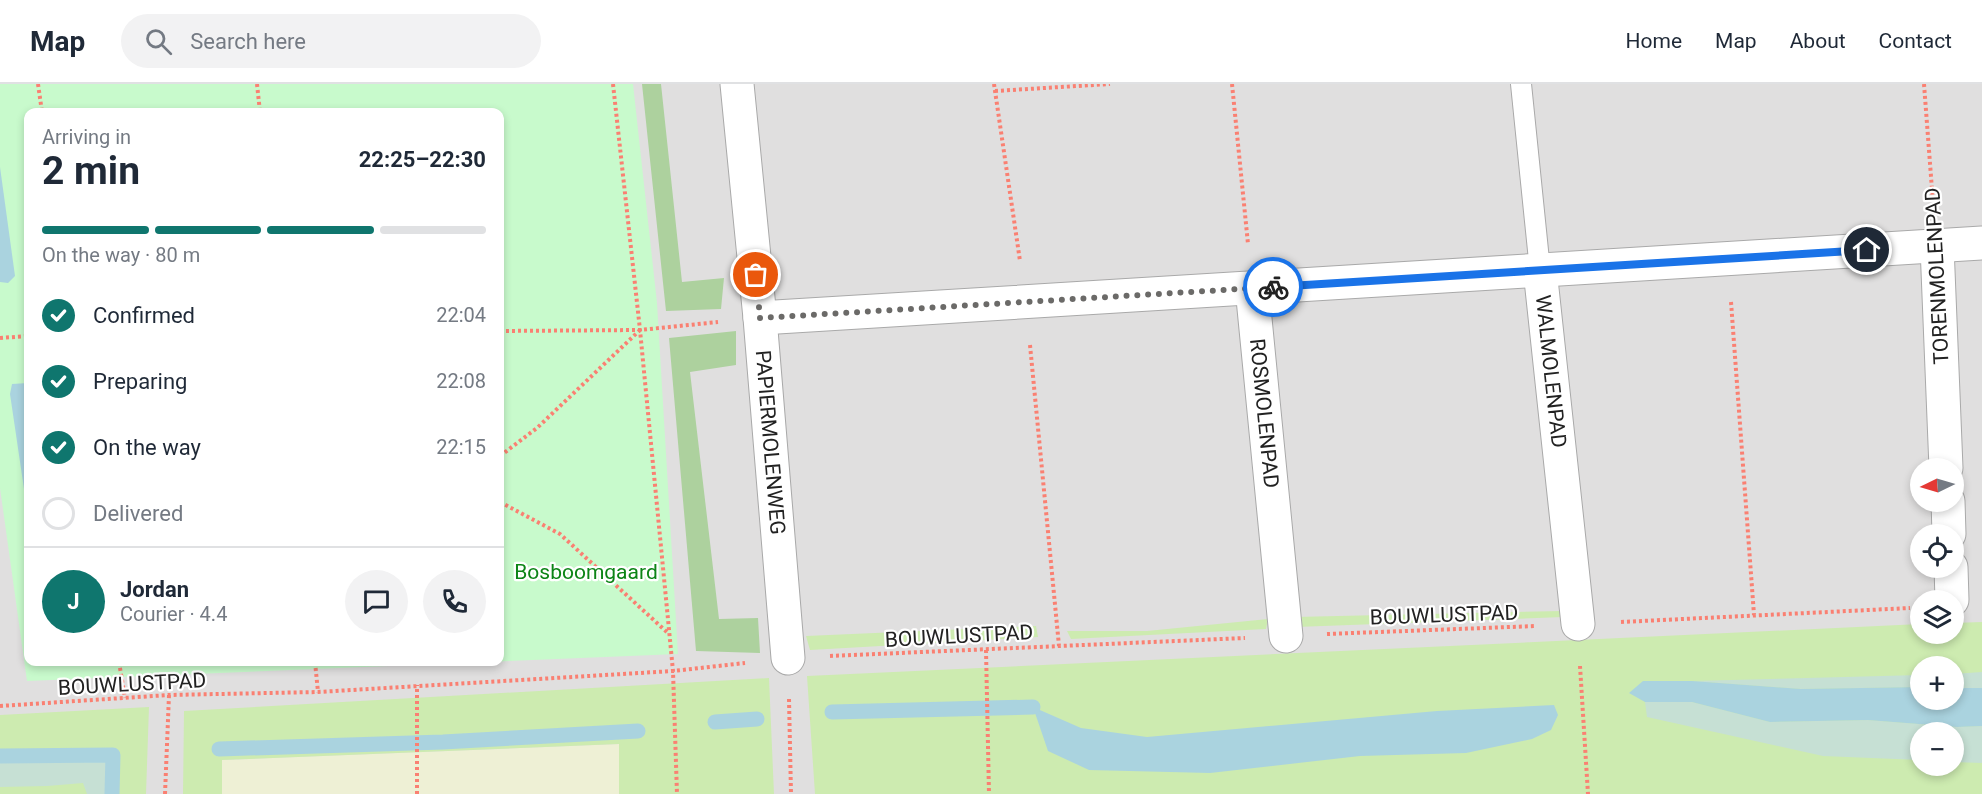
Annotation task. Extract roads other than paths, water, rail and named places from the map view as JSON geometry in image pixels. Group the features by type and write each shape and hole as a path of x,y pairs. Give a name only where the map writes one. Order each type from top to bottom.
{"street":[{"name":"PAPIERMOLENWEG","path":"737,84 760,318 788,658"},
{"path":"760,318 1982,243"},
{"name":"TORENMOLENPAD","path":"1937,246 1946,458"},
{"name":"WALMOLENPAD","path":"1540,270 1578,624"},
{"name":"ROSMOLENPAD","path":"1252,288 1286,636"}],"lane":[{"name":"WALMOLENPAD","path":"1521,84 1540,270"}],"water":[{"path":"0,167 15,276 8,283 0,282"},
{"path":"24,383 24,489 10,394 12,384"},
{"path":"1643,681 1692,681 1801,689 1910,687 1910,710 1964,710 1964,688 1982,688 1982,726 1964,727 1964,722 1910,723 1868,720 1770,722 1692,702 1645,702 1629,693"},
{"path":"1554,705 1558,715 1551,730 1532,739 1466,753 1360,756 1210,773 1089,770 1048,751 1033,707 1081,728 1147,737 1437,711"}],"waterway":[{"path":"832,712 1033,707"},
{"path":"715,722 757,719"},
{"path":"219,749 443,742 638,731"},
{"path":"0,756 113,755 112,794"}],"park label":[{"name":"Bosboomgaard","path":"586,572"}]}
